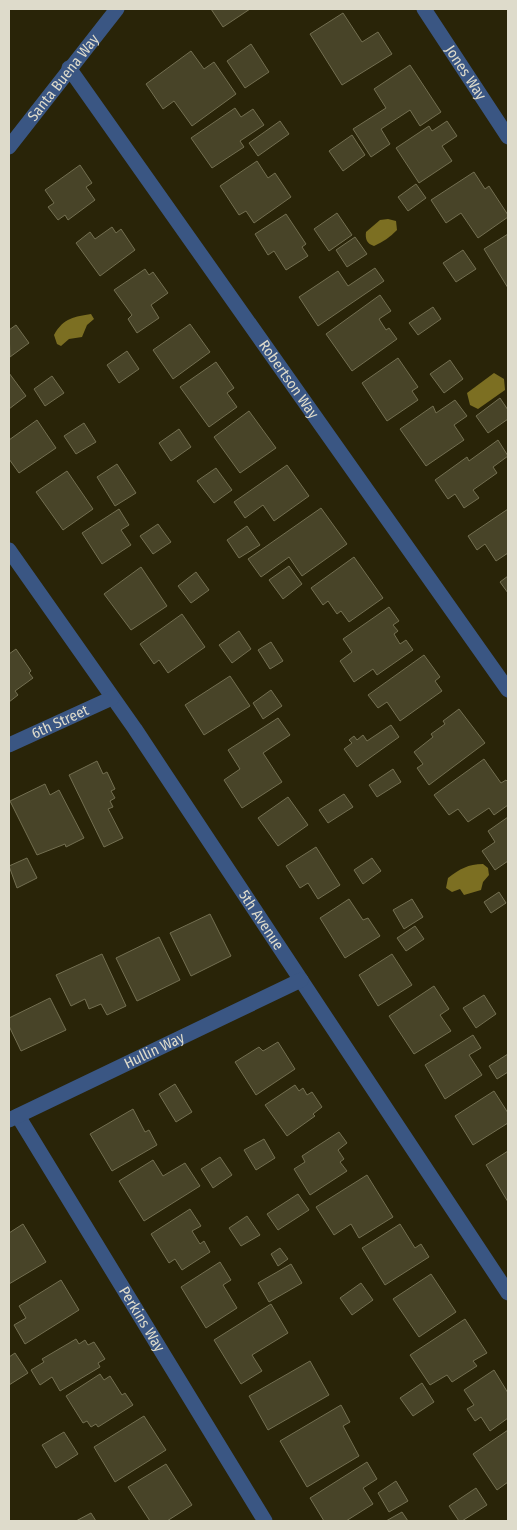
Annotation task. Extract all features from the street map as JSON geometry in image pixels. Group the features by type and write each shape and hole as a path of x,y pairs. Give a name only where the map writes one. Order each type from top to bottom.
{"street":[{"name":"Santa Buena Way","path":"9,147 117,9"},
{"name":"Jones Way","path":"424,9 508,137"},
{"name":"Robertson Way","path":"69,68 508,690"},
{"name":"5th Avenue","path":"9,550 112,698 508,1292"},
{"name":"6th Street","path":"9,745 112,698"},
{"name":"Hullin Way","path":"13,1118 300,980"},
{"name":"Perkins Way","path":"13,1118 265,1521"}],"shaded area":[{"path":"380,220 396,221 397,230 374,246 368,243 366,232"},
{"path":"91,314 94,319 87,325 82,337 69,339 61,346 57,344 54,335 66,321"},
{"path":"494,373 504,379 505,390 478,409 470,405 467,393"},
{"path":"483,864 488,868 489,875 483,882 481,890 464,895 460,889 452,892 446,888 448,878 456,872 468,866"}],"building":[{"path":"211,9 250,9 223,27"},
{"path":"343,13 362,42 378,32 392,54 342,85 310,34"},
{"path":"251,44 269,72 245,88 227,61"},
{"path":"191,51 204,69 214,62 236,94 192,126 174,101 163,109 146,84"},
{"path":"410,65 441,112 420,126 410,110 381,129 390,144 371,157 353,129 386,108 374,89"},
{"path":"235,108 241,117 253,109 264,125 240,141 244,147 212,168 191,138"},
{"path":"280,121 289,134 258,156 249,143"},
{"path":"447,121 457,136 442,146 452,161 419,183 396,148 429,126 432,131"},
{"path":"352,135 365,155 343,171 329,151"},
{"path":"257,161 268,178 275,173 291,197 254,223 246,211 239,215 220,186"},
{"path":"80,165 92,183 86,187 95,200 68,220 65,215 58,220 48,207 54,203 45,190"},
{"path":"474,172 485,189 489,186 508,215 508,217 478,238 461,213 446,223 431,200"},
{"path":"416,184 426,198 408,211 398,197"},
{"path":"337,213 352,235 329,251 314,229"},
{"path":"286,214 306,244 302,247 308,256 286,270 274,251 268,255 255,234"},
{"path":"112,227 116,233 121,229 135,250 100,276 76,243 90,232 95,239"},
{"path":"508,234 508,288 484,249"},
{"path":"355,237 367,254 347,267 336,250"},
{"path":"463,250 476,269 456,282 443,263"},
{"path":"375,268 384,281 318,326 299,297 338,271 348,286"},
{"path":"145,269 149,275 153,272 168,293 151,305 159,318 137,333 128,319 132,315 114,290"},
{"path":"380,295 391,311 379,319 386,330 389,328 397,339 352,371 326,334"},
{"path":"433,307 441,319 418,335 409,323"},
{"path":"190,324 210,352 173,379 153,350"},
{"path":"16,325 29,343 10,357 9,330"},
{"path":"127,351 139,369 119,383 107,365"},
{"path":"398,358 418,387 412,391 418,400 387,421 362,383"},
{"path":"450,360 463,379 444,393 430,374"},
{"path":"216,362 234,388 227,393 237,407 209,427 180,387"},
{"path":"9,373 26,396 9,409"},
{"path":"52,376 64,393 45,406 34,389"},
{"path":"500,398 508,410 508,419 488,433 476,416"},
{"path":"455,400 467,416 454,425 464,440 426,466 400,429 433,406 436,413"},
{"path":"249,411 276,448 240,473 214,437"},
{"path":"37,420 56,448 19,473 9,459 9,440"},
{"path":"84,423 96,442 76,454 64,436"},
{"path":"179,429 191,447 171,461 159,443"},
{"path":"498,440 508,456 493,467 497,473 473,490 479,498 464,508 455,494 448,499 435,480 467,457 469,461"},
{"path":"117,464 136,493 115,506 97,477"},
{"path":"287,465 309,496 274,521 263,505 245,518 234,502"},
{"path":"216,468 232,490 214,503 197,481"},
{"path":"67,471 93,509 63,530 36,492"},
{"path":"321,508 347,544 302,576 289,557 261,577 248,559"},
{"path":"119,509 129,525 121,530 131,545 102,564 82,533"},
{"path":"508,509 508,553 496,561 485,544 477,550 468,536"},
{"path":"158,524 171,542 153,554 140,536"},
{"path":"247,526 260,545 239,558 227,540"},
{"path":"354,557 383,598 349,622 341,611 337,614 328,601 323,605 311,588"},
{"path":"289,566 302,584 283,599 269,580"},
{"path":"141,567 167,606 131,630 104,594"},
{"path":"196,572 209,590 191,603 178,586"},
{"path":"508,576 508,593 500,582"},
{"path":"389,607 399,621 393,625 398,631 394,634 400,644 406,640 413,650 377,675 373,669 354,682 340,661 352,652 343,639"},
{"path":"182,614 205,647 168,673 159,660 154,664 140,644"},
{"path":"239,631 251,649 232,663 219,645"},
{"path":"271,642 283,661 270,669 258,650"},
{"path":"16,649 31,671 29,673 33,678 15,691 18,695 9,702 9,654"},
{"path":"424,655 440,677 435,681 442,691 400,721 387,702 378,708 368,695"},
{"path":"230,676 250,706 204,735 185,705"},
{"path":"271,690 282,706 263,719 253,703"},
{"path":"459,709 485,743 429,785 417,768 423,764 414,752 433,737 431,734 445,724 443,721"},
{"path":"278,718 290,735 263,753 282,782 242,808 224,780 240,769 228,750"},
{"path":"391,725 399,737 357,767 344,749 352,743 349,740 354,736 357,740 363,735 367,741"},
{"path":"484,759 501,783 506,780 508,782 508,805 494,815 489,808 468,822 458,809 449,815 434,795"},
{"path":"97,761 103,774 107,772 115,789 111,791 115,798 110,801 113,807 108,809 123,838 104,847 69,775"},
{"path":"393,769 401,782 377,797 369,785"},
{"path":"45,784 50,795 59,790 84,838 66,847 65,844 37,855 10,801"},
{"path":"344,794 353,807 328,823 319,810"},
{"path":"288,797 308,825 278,846 258,818"},
{"path":"508,817 508,861 495,870 482,851 495,842 488,831"},
{"path":"316,847 340,885 318,899 308,883 300,888 286,866"},
{"path":"27,858 37,878 17,888 9,866"},
{"path":"372,858 381,871 363,884 354,870"},
{"path":"499,892 506,903 491,913 484,902"},
{"path":"349,899 363,920 368,918 380,936 345,958 320,918"},
{"path":"412,899 423,917 404,929 393,910"},
{"path":"210,914 231,956 191,976 170,933"},
{"path":"415,926 424,939 406,951 397,938"},
{"path":"159,937 180,980 137,1001 116,958"},
{"path":"102,954 126,1006 107,1015 101,1004 89,1009 85,999 71,1006 56,975"},
{"path":"392,954 412,985 378,1006 359,975"},
{"path":"434,986 449,1009 440,1015 451,1031 414,1054 389,1016"},
{"path":"484,995 496,1014 476,1028 463,1008"},
{"path":"50,998 66,1030 21,1051 9,1026 9,1018"},
{"path":"473,1035 481,1048 469,1055 482,1075 445,1099 425,1065"},
{"path":"278,1042 295,1069 256,1095 235,1062 259,1047 263,1051"},
{"path":"508,1054 508,1072 497,1079 489,1066"},
{"path":"175,1084 192,1112 176,1122 159,1094"},
{"path":"295,1085 299,1091 303,1088 307,1095 312,1092 322,1107 313,1114 315,1116 287,1136 265,1105"},
{"path":"494,1091 508,1113 508,1123 473,1145 455,1116"},
{"path":"133,1109 145,1132 149,1130 157,1145 112,1171 90,1134"},
{"path":"339,1132 347,1143 338,1150 344,1159 340,1162 347,1171 310,1195 294,1169 305,1162 302,1156"},
{"path":"264,1139 275,1158 256,1170 244,1150"},
{"path":"508,1151 508,1202 486,1165"},
{"path":"220,1157 232,1175 213,1188 201,1169"},
{"path":"153,1160 163,1176 185,1163 200,1186 144,1221 119,1181"},
{"path":"367,1175 393,1217 359,1238 351,1224 334,1235 316,1207"},
{"path":"298,1194 309,1210 278,1230 267,1214"},
{"path":"190,1209 201,1226 192,1231 200,1244 204,1241 210,1252 182,1270 175,1259 169,1263 151,1234"},
{"path":"247,1216 260,1235 241,1246 229,1228"},
{"path":"23,1224 46,1262 9,1284 9,1233"},
{"path":"400,1224 415,1248 421,1244 429,1257 385,1285 362,1248"},
{"path":"280,1248 288,1259 278,1266 271,1254"},
{"path":"220,1262 231,1280 223,1285 237,1308 206,1328 181,1287"},
{"path":"291,1264 302,1283 269,1302 258,1283"},
{"path":"431,1274 456,1312 419,1337 393,1299"},
{"path":"61,1280 79,1310 25,1344 14,1325 26,1318 19,1306"},
{"path":"361,1283 373,1300 352,1315 340,1298"},
{"path":"271,1304 288,1333 252,1355 262,1371 241,1384 214,1340"},
{"path":"465,1319 487,1353 473,1361 477,1366 452,1382 447,1375 430,1385 410,1355"},
{"path":"76,1339 79,1344 85,1340 88,1345 94,1342 105,1359 98,1363 100,1367 60,1391 52,1377 40,1385 31,1370 44,1362 42,1359"},
{"path":"15,1353 28,1373 9,1385 9,1357"},
{"path":"310,1361 329,1395 268,1430 249,1396"},
{"path":"494,1370 508,1393 508,1418 490,1431 481,1417 475,1421 467,1409 474,1405 464,1390"},
{"path":"100,1374 104,1380 110,1376 122,1395 125,1393 133,1405 98,1427 96,1424 91,1427 87,1421 83,1423 66,1396"},
{"path":"422,1383 434,1402 413,1416 400,1398"},
{"path":"341,1405 350,1422 343,1426 359,1456 307,1487 280,1441"},
{"path":"144,1416 166,1450 115,1482 94,1447"},
{"path":"508,1430 508,1482 497,1490 473,1454"},
{"path":"64,1432 78,1454 56,1468 42,1445"},
{"path":"367,1462 377,1479 363,1488 373,1504 346,1521 324,1521 310,1498"},
{"path":"166,1464 192,1505 167,1521 150,1521 128,1487"},
{"path":"396,1481 408,1501 389,1512 378,1493"},
{"path":"476,1488 487,1505 459,1521 449,1506"},
{"path":"402,1512 408,1521 386,1521"},
{"path":"91,1513 96,1521 76,1521"}]}
